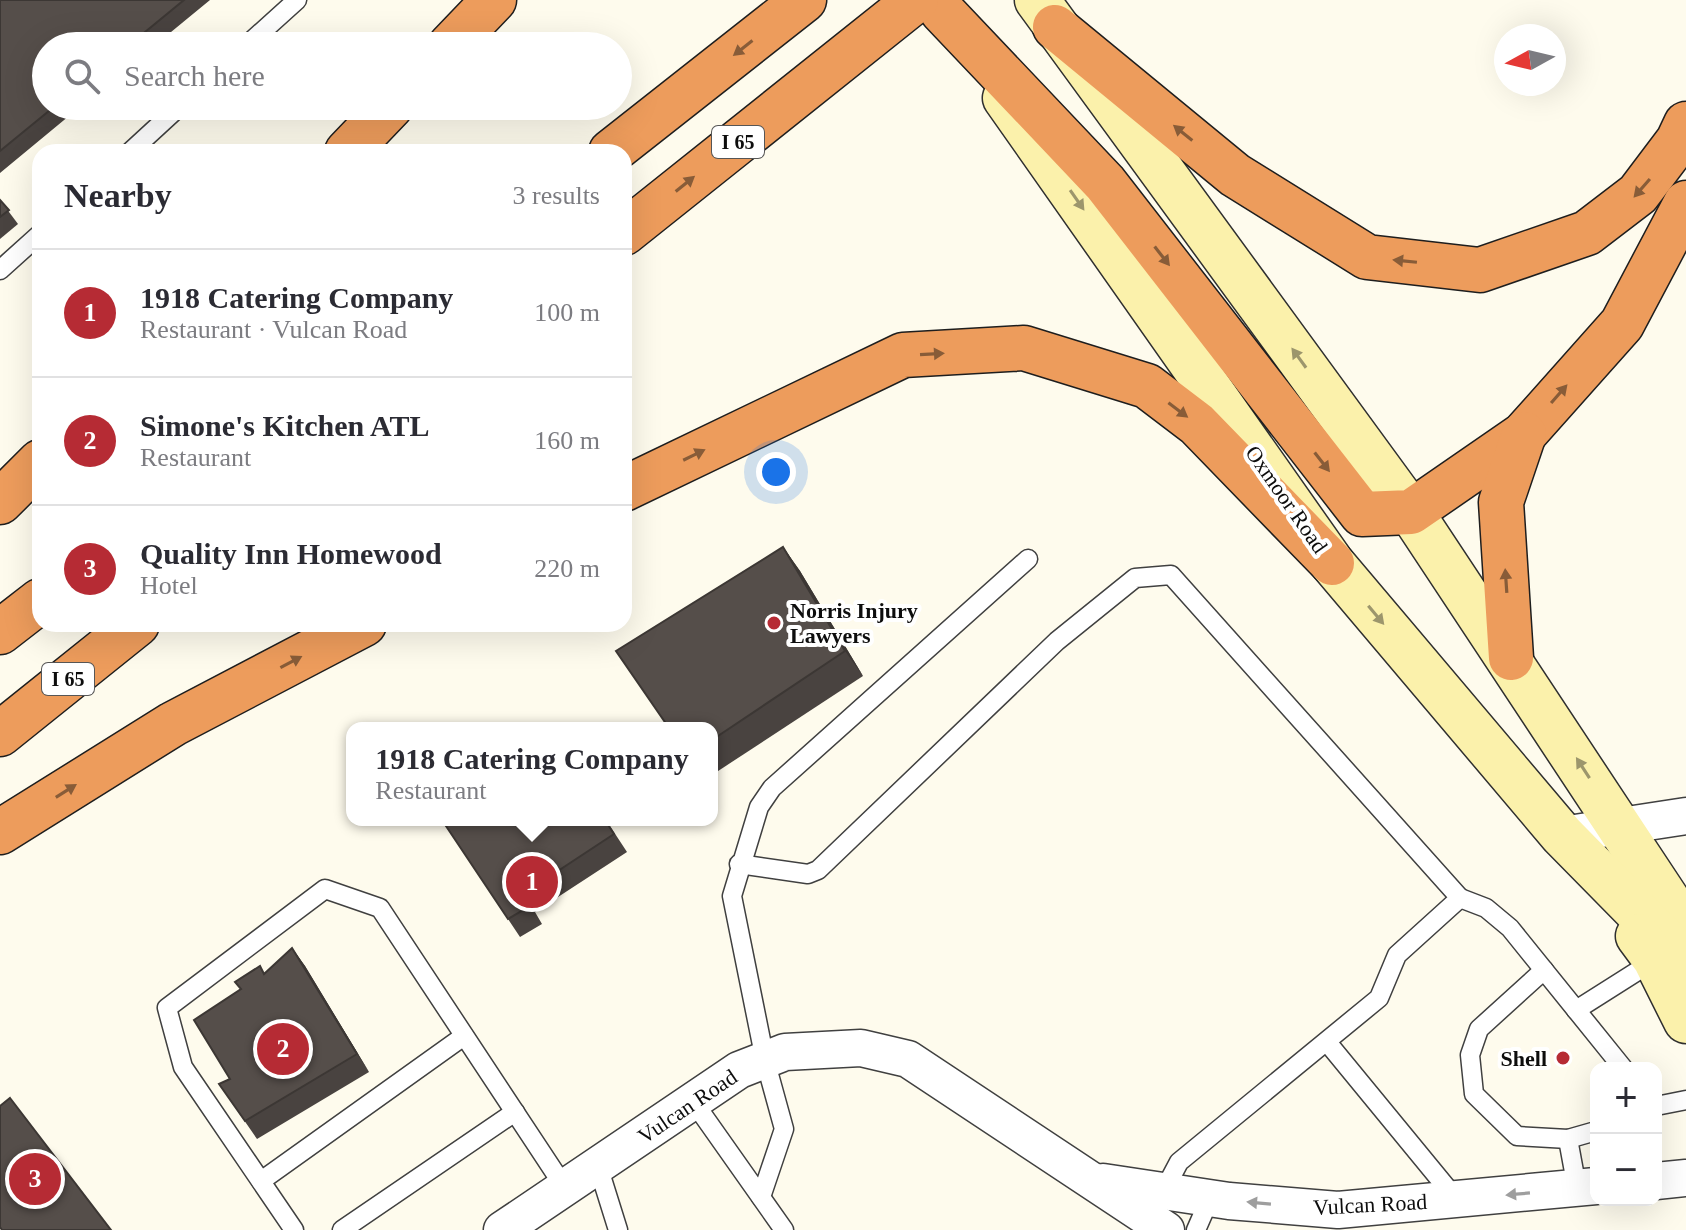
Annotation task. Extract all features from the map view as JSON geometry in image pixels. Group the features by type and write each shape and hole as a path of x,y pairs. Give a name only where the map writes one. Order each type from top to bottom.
{"highway":[{"path":"463,32 494,0"},
{"path":"621,144 804,0"},
{"path":"931,4 1105,183 1362,514 1411,512 1524,434 1622,324 1686,203"},
{"name":"I 65","path":"632,227 851,51 931,4"},
{"path":"1046,14 1235,175 1367,257 1480,270 1587,233 1638,194 1678,141 1686,124"},
{"path":"355,144 378,120"},
{"path":"632,485 903,355 1024,348 1147,386 1197,424 1332,563"},
{"path":"1511,658 1501,502 1524,434"},
{"path":"0,502 32,470"},
{"path":"0,632 32,607"},
{"name":"I 65","path":"0,734 127,632"},
{"path":"0,832 173,724 349,632"}],"main road":[{"name":"Oxmoor Road","path":"931,4 1332,563 1562,835 1680,939"},
{"path":"1046,14 1411,512 1622,828 1680,939 1686,1021"}],"street":[{"path":"1562,835 1686,816"},
{"name":"Vulcan Road","path":"502,1230 739,1070 785,1052 861,1048 908,1059 1097,1181 1161,1214 1338,1210 1586,1187"},
{"path":"1662,1180 1686,1178"}],"lane":[{"path":"262,32 297,0"},
{"path":"139,144 165,120"},
{"path":"0,270 32,241"},
{"path":"761,1197 784,1129 765,1060 732,896 739,864 759,807 772,788 1028,559"},
{"path":"739,864 808,874 818,870 1057,641 1135,578 1171,575 1460,898 1486,908 1510,928 1618,1062"},
{"path":"294,1230 183,1067 167,1008 325,889 380,908 565,1188"},
{"path":"1161,1214 1179,1162 1379,998 1397,955 1460,898"},
{"path":"1576,1010 1680,939"},
{"path":"1544,970 1479,1029 1470,1055 1474,1094 1517,1136 1568,1139 1590,1133"},
{"path":"261,1181 464,1036"},
{"path":"1327,1042 1456,1199"},
{"path":"1662,1105 1686,1100"},
{"path":"693,1101 784,1230"},
{"path":"342,1230 515,1112"},
{"path":"1568,1139 1586,1187"},
{"path":"598,1166 618,1230"}],"building":[{"path":"0,0 184,0 145,32 32,32 32,120 38,120 0,151"},
{"path":"0,200 9,210 0,217"},
{"name":"Norris Injury Lawyers","path":"783,547 845,651 718,736 718,722 665,722 616,651"},
{"path":"446,826 609,826 614,834 523,894 530,906 508,919"},
{"path":"292,948 357,1054 245,1121 219,1084 230,1079 194,1020 241,989 235,982 260,966 264,974"},
{"path":"10,1098 111,1230 2,1230 0,1106"}],"place":[{"name":"Norris Injury Lawyers","path":"774,623"},
{"name":"1918 Catering Company","path":"532,882"},
{"name":"Simone's Kitchen ATL","path":"283,1049"},
{"name":"Shell","path":"1563,1058"},
{"name":"Quality Inn Homewood","path":"35,1179"}]}
